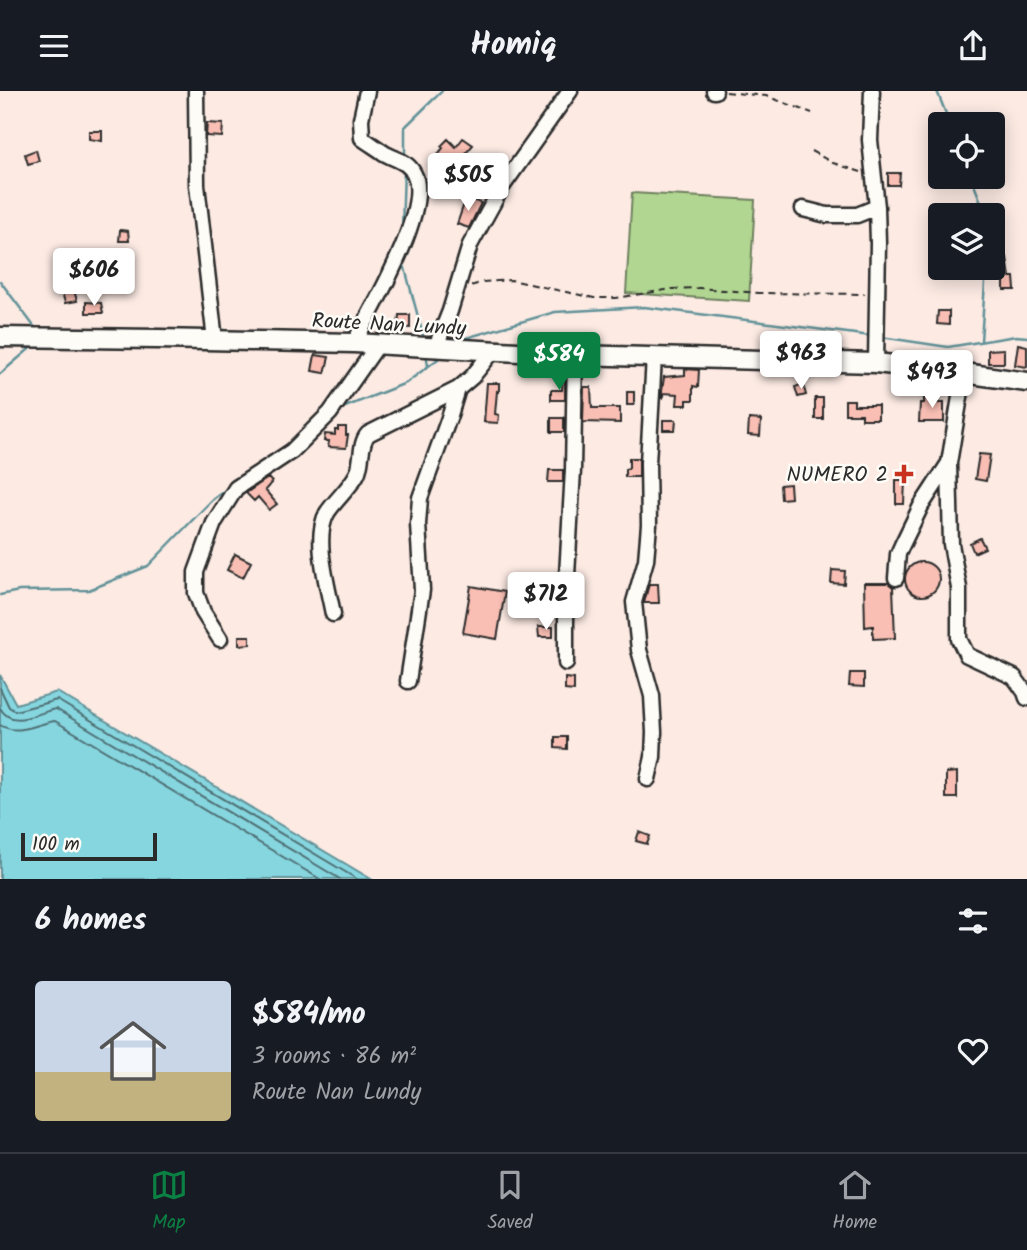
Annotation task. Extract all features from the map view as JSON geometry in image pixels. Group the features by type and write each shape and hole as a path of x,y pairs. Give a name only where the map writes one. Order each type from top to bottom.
{"main road":[{"name":"Route Nan Lundy","path":"0,337 354,343 575,355 876,363 1027,382"}],"street":[{"path":"196,91 197,185 215,340"},
{"path":"354,343 401,253 418,188 415,175 404,162 387,155 362,138 361,118 367,91"},
{"path":"435,349 470,245 492,203 570,91"},
{"path":"872,91 870,140 877,207 876,363"},
{"path":"803,209 827,215 857,215 877,207"},
{"path":"220,639 203,613 196,593 196,572 214,523 236,488 292,451 330,413 377,346"},
{"path":"333,614 321,549 321,530 327,514 358,473 364,439 368,433 458,389 472,377 493,351"},
{"path":"566,663 575,355"},
{"path":"648,779 653,757 652,696 639,650 634,602 646,560 648,537 648,463 654,357"},
{"path":"964,373 949,463 951,544 959,588 959,639 967,655 1014,677 1027,698"},
{"path":"408,681 422,590 418,524 420,498 458,389"},
{"path":"895,578 902,545 921,506 949,463"}],"path":[{"path":"715,91 766,96 812,113"},
{"path":"811,151 833,163 862,172 873,171"},
{"path":"455,291 483,282 511,280 594,298 699,288 758,293 876,294"}],"green space":[{"path":"632,193 755,200 749,301 626,293"}],"water":[{"path":"0,675 16,704 57,692 371,879 0,879"}],"building":[{"path":"207,123 223,124 222,137 206,136"},
{"path":"89,131 102,131 102,141 89,139"},
{"path":"463,138 473,145 449,173 434,159 448,139 456,147"},
{"path":"36,150 39,161 28,164 25,154"},
{"path":"888,173 900,173 899,185 888,185"},
{"path":"466,198 481,203 469,228 457,224"},
{"path":"120,230 128,231 129,241 119,241"},
{"path":"1005,257 1010,277 1014,277 1015,290 1004,290"},
{"path":"74,290 77,301 65,303 62,292"},
{"path":"86,302 101,303 103,313 86,313"},
{"path":"938,311 949,311 949,325 937,324"},
{"path":"399,315 410,315 410,328 398,327"},
{"path":"1018,344 1027,346 1027,367 1015,365"},
{"path":"1004,349 1004,363 988,363 988,350"},
{"path":"315,355 329,357 325,373 312,371"},
{"path":"685,369 699,370 698,387 693,386 693,400 687,400 687,405 677,405 678,394 663,393 661,398 664,377 685,375"},
{"path":"563,372 565,400 551,400 551,390 562,390"},
{"path":"487,383 499,383 495,414 499,415 498,423 484,422"},
{"path":"803,384 806,395 798,397 795,387"},
{"path":"584,387 591,387 592,408 620,408 620,423 583,422"},
{"path":"627,392 634,392 634,405 627,405"},
{"path":"924,395 938,395 938,403 944,403 944,422 919,422 920,403 924,403"},
{"path":"815,398 823,398 823,419 815,419"},
{"path":"845,400 854,400 854,405 878,405 878,419 862,419 862,414 845,414"},
{"path":"551,418 564,418 564,432 551,432"},
{"path":"749,419 761,420 760,436 748,435"},
{"path":"663,420 676,420 675,430 663,430"},
{"path":"338,427 346,427 346,448 328,447 329,441 324,441 325,434 335,435"},
{"path":"979,454 990,455 986,481 975,479"},
{"path":"629,458 639,458 639,477 625,477"},
{"path":"549,470 563,470 563,482 548,482"},
{"path":"268,478 272,482 265,490 277,504 269,510 258,497 254,501 246,493"},
{"path":"896,480 905,480 904,504 896,504"},
{"path":"790,484 791,498 781,499 780,485"},
{"path":"980,538 985,548 974,553 970,543"},
{"path":"235,554 251,562 243,578 227,570"},
{"path":"922,562 934,567 939,579 934,591 922,596 910,591 905,579 910,567"},
{"path":"832,570 845,571 844,584 831,583"},
{"path":"864,583 888,583 893,587 895,638 873,639 873,626 865,627"},
{"path":"649,584 658,584 659,603 644,603"},
{"path":"471,586 505,592 497,639 463,633"},
{"path":"544,605 556,605 556,613 544,613"},
{"path":"538,627 553,627 553,637 539,637"},
{"path":"239,636 250,636 250,644 239,645"},
{"path":"850,673 864,673 864,687 849,686"},
{"path":"565,678 574,679 574,691 565,690"},
{"path":"555,737 567,737 567,749 555,748"},
{"path":"957,772 957,798 946,798 946,773"},
{"path":"639,832 650,836 647,844 636,841"}],"waterway":[{"path":"405,157 405,127 442,91"},
{"path":"937,91 945,112"},
{"path":"402,230 404,170"},
{"path":"976,189 981,203"},
{"path":"403,261 424,339"},
{"path":"981,341 985,280"},
{"path":"0,281 36,329"},
{"path":"461,341 555,312 644,307 871,336"},
{"path":"881,337 948,347 1016,336 1027,337"},
{"path":"0,374 35,344"},
{"path":"426,352 428,366"},
{"path":"340,409 406,383 442,356"},
{"path":"274,454 294,440"},
{"path":"0,595 19,591 89,590 148,566 212,500 229,487"}],"place":[{"name":"NUMERO 2","path":"904,474"}]}
